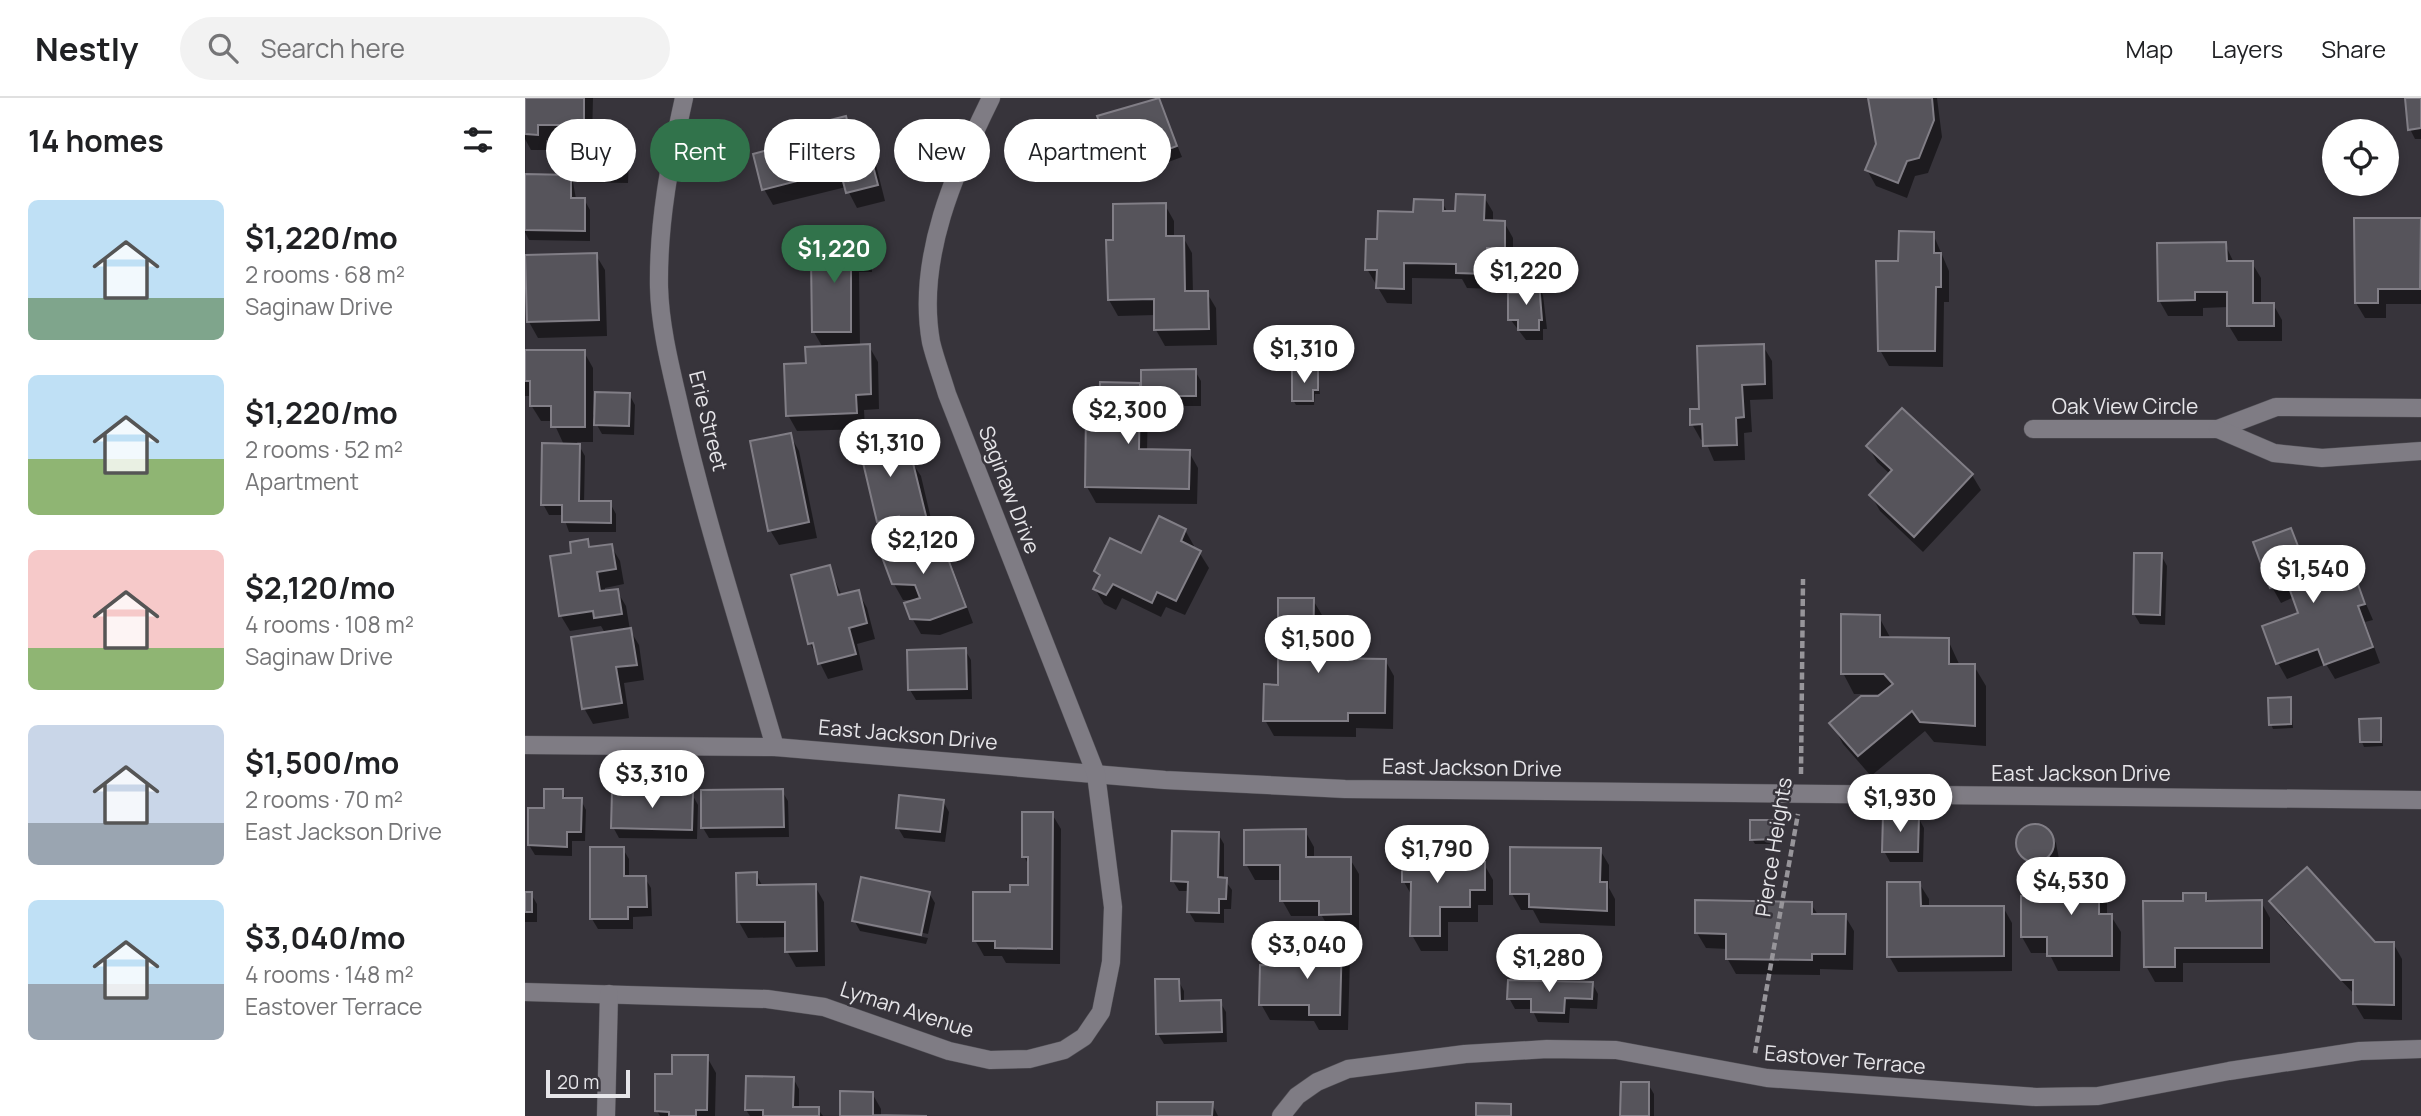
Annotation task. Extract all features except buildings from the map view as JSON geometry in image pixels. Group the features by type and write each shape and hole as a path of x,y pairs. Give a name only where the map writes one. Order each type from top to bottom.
{"street":[{"name":"Erie Street","path":"684,98 663,202 659,290 672,374 690,452 775,747"},
{"name":"Saginaw Drive","path":"991,98 963,155 940,223 929,298 931,342 947,394 1096,774"},
{"name":"Oak View Circle","path":"2033,429 2218,429 2276,407 2421,408"},
{"name":"Oak View Circle","path":"2218,429 2274,453 2310,457 2421,451"},
{"name":"East Jackson Drive","path":"525,745 775,747 1096,774 1345,789 2421,800"},
{"name":"Lyman Avenue","path":"525,992 767,999 824,1007 949,1051 990,1060 1029,1059 1064,1050 1083,1037 1101,1013 1111,962 1113,907 1096,774"},
{"path":"606,1116 609,994"},
{"name":"Eastover Terrace","path":"1281,1116 1297,1096 1317,1082 1348,1069 1465,1054 1547,1049 1616,1050 1751,1075 2036,1097 2098,1096 2229,1071 2360,1051 2421,1049"}],"path":[{"name":"Pierce Heights","path":"1751,1075 1801,794 1803,579"}]}
